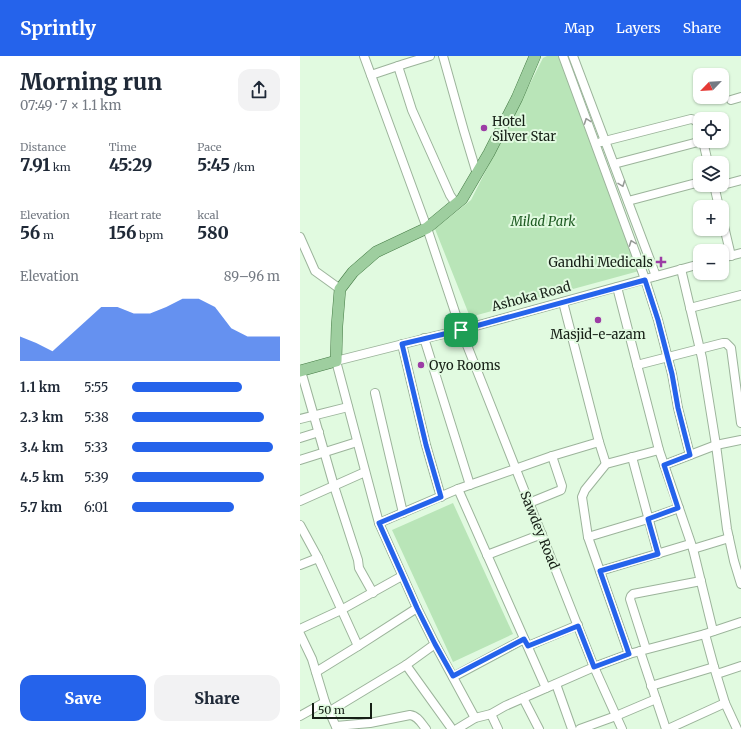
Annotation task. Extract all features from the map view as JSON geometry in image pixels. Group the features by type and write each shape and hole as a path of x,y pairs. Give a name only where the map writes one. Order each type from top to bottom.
{"main road":[{"path":"336,361 340,289 353,272 376,252 427,228 462,200 489,153 517,98 536,56"},
{"name":"Ashoka Road","path":"300,371 336,361"}],"street":[{"name":"Sawdey Road","path":"364,56 427,228 461,330 594,667 622,729"},
{"path":"371,75 402,62 430,56"},
{"path":"443,56 477,174"},
{"path":"563,56 645,280 672,374 678,408 690,455"},
{"path":"573,56 656,276"},
{"path":"402,62 412,110 450,195 456,204"},
{"path":"731,100 741,97"},
{"path":"595,143 691,119 693,120"},
{"path":"614,164 693,143"},
{"path":"729,183 741,180"},
{"path":"628,201 693,184"},
{"path":"726,236 731,256 741,253"},
{"path":"300,237 315,271 340,289"},
{"name":"Ashoka Road","path":"336,361 461,330 693,266"},
{"path":"681,269 700,348 729,538 741,584"},
{"path":"617,287 659,450 692,546 701,581 716,671 725,703 737,729"},
{"path":"690,308 741,295"},
{"path":"563,302 606,464"},
{"path":"424,338 470,485"},
{"path":"637,365 667,356 726,343 730,348 741,423"},
{"path":"402,344 426,445 441,497"},
{"path":"336,361 379,523 417,608 475,718"},
{"path":"300,371 334,486 358,560 359,568 373,593"},
{"path":"375,393 403,513"},
{"path":"300,419 348,407"},
{"path":"300,438 319,432"},
{"path":"664,465 716,445 741,440"},
{"path":"300,460 357,442"},
{"path":"379,523 470,485 552,456 599,442"},
{"path":"629,654 588,538 582,497 585,490 606,464 659,450"},
{"path":"529,503 561,490 562,488 552,456"},
{"path":"632,457 658,554"},
{"path":"300,500 365,472"},
{"path":"458,490 546,688"},
{"path":"588,538 678,508"},
{"path":"300,525 318,558 358,646"},
{"path":"487,555 542,534"},
{"path":"600,571 658,554 729,538"},
{"path":"300,565 318,558"},
{"path":"300,629 342,610 402,576"},
{"path":"701,581 633,594 630,599 651,686 667,729 725,703"},
{"path":"316,672 417,608"},
{"path":"457,729 475,718 491,714 523,698 594,667 629,654 741,622"},
{"path":"453,676 526,642 578,626"},
{"path":"300,634 312,659 336,728 414,715 426,729"},
{"path":"330,711 406,665 435,644"},
{"path":"406,665 452,729"},
{"path":"651,686 741,666"},
{"path":"556,684 572,729"},
{"path":"523,698 539,729"},
{"path":"580,729 656,699"},
{"path":"300,716 326,702"},
{"path":"491,714 498,729"}],"green space":[{"name":"Milad Park","path":"547,56 559,56 639,271 470,317 435,229 471,200 543,58"},
{"path":"453,503 513,634 453,662 392,530"}],"place":[{"name":"Hotel Silver Star","path":"484,128"},
{"name":"Gandhi Medicals","path":"661,262"},
{"name":"Masjid-e-azam","path":"598,320"},
{"name":"Oyo Rooms","path":"421,365"}],"route":[{"path":"645,280 658,320 672,374 678,408 690,455 664,465 678,508 648,519 658,554 600,571 629,654 594,667 578,626 528,646 524,639 453,676 435,644 417,608 379,523 441,497 426,445 402,344 461,330 645,280"}]}
